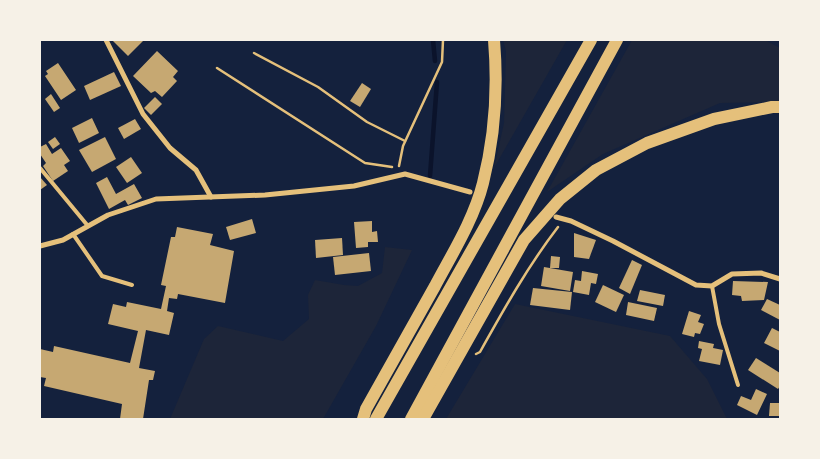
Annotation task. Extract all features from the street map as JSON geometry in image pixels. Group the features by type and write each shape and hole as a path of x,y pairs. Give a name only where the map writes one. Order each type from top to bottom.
{"highway":[{"path":"363,419 366,408 451,256 468,221 482,184 496,111 497,70 494,40"},
{"path":"376,419 590,40"},
{"path":"411,419 617,40"},
{"path":"423,419 524,240 560,199 596,170 647,143 714,119 780,107"}],"street":[{"path":"106,40 143,114 170,148 196,170 211,198"},
{"path":"40,246 63,240 108,215 156,199 265,195 354,186 405,174 470,192"},
{"path":"556,217 613,241 696,285 712,286 732,274 761,273 780,279"}],"lane":[{"path":"40,168 88,226"},
{"path":"73,234 102,276 132,285"},
{"path":"712,286 719,324 738,385"}],"path":[{"path":"217,68 365,163 398,168 405,141 442,62 442,40"},
{"path":"254,53 318,87 367,122 405,141"},
{"path":"474,355 480,352 531,265 564,219"}],"shaded area":[{"path":"503,40 567,40 494,168 504,123 506,51"},
{"path":"632,40 765,40 780,48 780,102 720,103 603,154 547,192"},
{"path":"385,247 412,250 376,326 323,419 170,419 204,339 218,326 283,341 309,319 308,295 315,280 358,286 382,273"},
{"path":"515,304 670,336 707,379 727,419 446,419"}],"building":[{"path":"112,40 144,40 128,56"},
{"path":"157,51 178,71 173,77 177,81 162,97 155,91 151,93 133,76"},
{"path":"58,63 76,90 61,100 45,76 48,74 46,71"},
{"path":"114,72 121,86 90,100 84,86"},
{"path":"362,83 371,89 360,107 350,101"},
{"path":"51,94 60,108 54,112 45,99"},
{"path":"155,97 162,104 151,115 144,108"},
{"path":"92,118 99,133 79,143 72,128"},
{"path":"135,119 141,129 124,139 118,128"},
{"path":"55,137 60,144 53,149 48,142"},
{"path":"105,137 116,159 92,172 79,150"},
{"path":"46,144 52,154 61,148 70,161 64,165 68,171 53,181 43,166 46,163 40,154 40,147"},
{"path":"131,157 142,173 127,183 116,167"},
{"path":"40,177 47,185 40,190"},
{"path":"107,177 116,194 134,184 142,198 128,205 125,200 109,209 96,183"},
{"path":"252,219 256,233 230,240 226,227"},
{"path":"372,221 372,232 377,231 378,242 368,242 368,247 356,248 354,222"},
{"path":"177,227 213,234 210,245 234,251 225,303 178,294 177,299 169,298 167,311 174,313 169,335 146,330 139,368 155,371 153,380 149,380 143,419 120,419 122,404 44,386 46,378 40,377 40,349 53,352 54,346 130,363 138,331 108,324 113,304 126,307 127,302 161,309 166,286 161,285 171,237 175,237"},
{"path":"574,233 596,240 589,259 574,257"},
{"path":"342,238 343,255 316,258 315,240"},
{"path":"369,253 371,271 335,275 333,257"},
{"path":"551,256 560,257 559,268 550,268"},
{"path":"632,260 642,265 630,294 619,288"},
{"path":"544,267 573,272 570,291 541,286"},
{"path":"582,271 598,274 596,284 591,283 589,295 573,292 575,280 581,281"},
{"path":"733,281 768,282 764,300 742,301 741,296 732,295"},
{"path":"603,285 624,295 616,312 595,302"},
{"path":"533,288 572,292 570,310 530,305"},
{"path":"640,290 665,295 663,306 637,301"},
{"path":"767,299 780,305 780,320 761,310"},
{"path":"628,302 657,308 654,321 626,315"},
{"path":"689,311 701,315 698,322 704,324 700,334 695,333 694,337 682,334"},
{"path":"772,328 780,332 780,351 764,343"},
{"path":"699,341 714,344 713,348 723,350 720,365 699,361 702,349 698,348"},
{"path":"756,358 780,373 780,386 778,389 748,370"},
{"path":"756,389 767,394 757,415 737,405 741,396 751,400"},
{"path":"770,403 780,403 780,416 769,416"}],"waterway":[{"path":"433,40 435,61"},
{"path":"430,176 437,82"}]}
